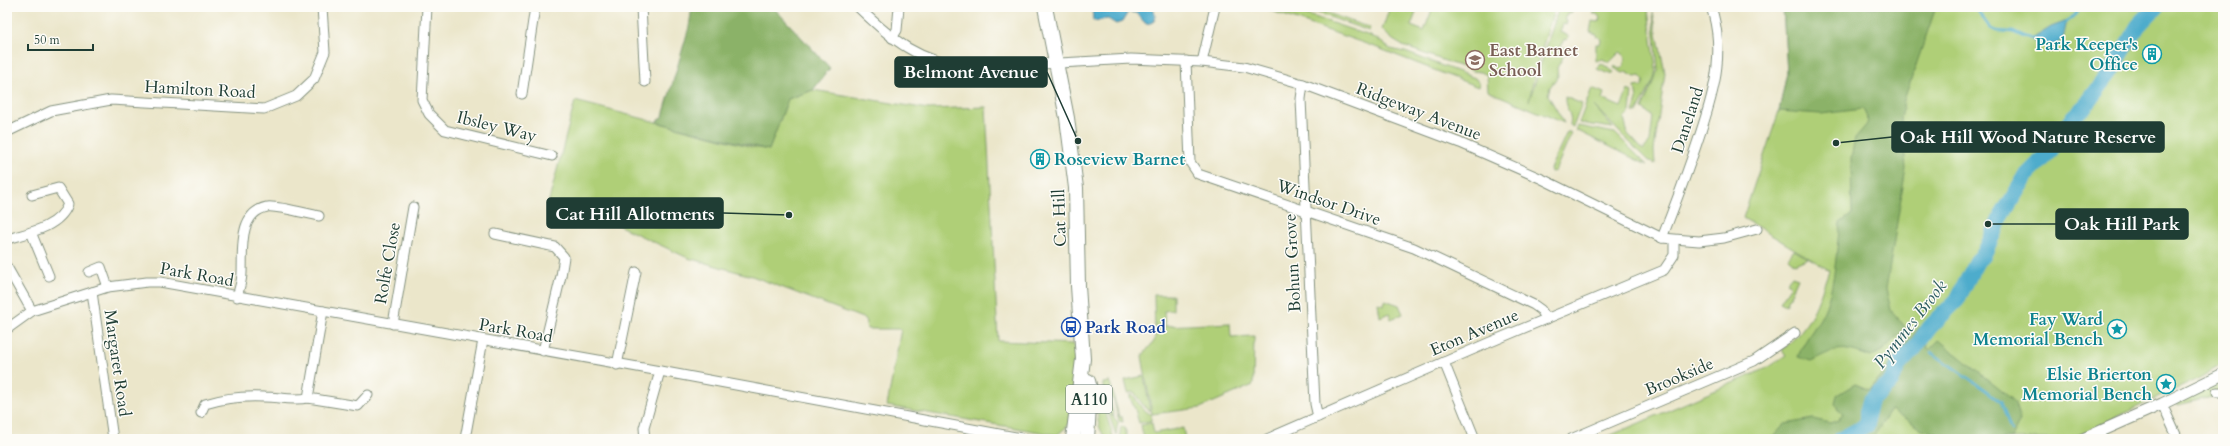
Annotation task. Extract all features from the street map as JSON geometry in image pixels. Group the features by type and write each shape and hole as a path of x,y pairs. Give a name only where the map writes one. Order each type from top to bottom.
{"main road":[{"name":"Cat Hill","path":"1045,7 1067,118 1074,166 1083,359 1073,439"},
{"name":"Cat Hill","path":"1083,359 1090,389 1087,439"}],"street":[{"name":"Hamilton Road","path":"7,132 51,111 111,100 264,109 296,96 314,79 325,52 322,7"},
{"name":"Ibsley Way","path":"427,7 422,100 429,114 444,130 552,156"},
{"path":"522,94 536,7"},
{"path":"641,7 645,82"},
{"name":"Ridgeway Avenue","path":"858,7 892,38 914,53 929,60 969,68 1055,62 1131,59 1202,62 1244,67 1303,84 1460,144 1522,170 1662,238 1699,241 1724,238 1757,229"},
{"path":"892,38 897,30 899,7"},
{"path":"1202,62 1215,7"},
{"name":"Daneland","path":"1662,238 1707,115 1716,79 1718,51 1711,7"},
{"name":"Windsor Drive","path":"1186,61 1190,162 1193,169 1206,177 1414,248 1447,262 1534,305 1541,310 1547,319"},
{"name":"Bohun Grove","path":"1303,84 1301,99 1314,404 1318,417"},
{"path":"7,239 47,226 64,213 68,204 58,188 32,195"},
{"path":"237,297 242,274 242,251 245,227 252,213 268,206 318,216"},
{"name":"Rolfe Close","path":"393,324 413,207"},
{"path":"31,232 49,276"},
{"path":"495,234 555,247 564,257 561,276 543,351"},
{"name":"Eton Avenue","path":"1267,439 1444,362 1664,270 1674,255 1674,240"},
{"path":"7,267 32,311"},
{"path":"89,272 101,267 108,286"},
{"path":"617,365 636,272"},
{"name":"Park Road","path":"7,330 32,311 108,286 160,282 617,365 660,371 1026,439"},
{"name":"Margaret Road","path":"92,292 112,439"},
{"path":"308,398 323,311"},
{"name":"Brookside","path":"1571,439 1754,361 1795,333"},
{"path":"465,439 483,340"},
{"path":"1444,362 1475,439"},
{"path":"645,439 644,428 660,371"},
{"path":"2083,439 2162,404 2223,374"},
{"path":"201,413 205,404 223,398 264,397 294,400 308,398 358,406 368,395"},
{"path":"2162,404 2178,439"}],"green space":[{"path":"692,7 773,7 830,68 813,90 788,99 769,150 656,122 663,116 689,27"},
{"path":"1269,7 1285,7 1376,38 1390,49 1405,52 1475,78 1479,83 1478,87 1375,47 1269,10"},
{"path":"1301,7 1311,7 1370,28 1369,31"},
{"name":"East Barnet School","path":"1390,7 1418,7 1411,26 1424,31 1433,7 1555,7 1536,68 1529,101 1559,7 1574,7 1571,13 1568,12 1564,20 1567,21 1566,25 1563,24 1560,32 1569,36 1567,40 1564,39 1561,47 1570,50 1568,54 1565,53 1557,68 1558,76 1550,87 1548,95 1564,123 1488,91 1487,75 1481,72 1473,71 1403,46 1393,40 1382,30"},
{"path":"1596,7 1641,7 1648,10 1656,69 1654,79 1637,113 1633,112 1637,100 1635,87 1642,86 1644,81 1640,76 1635,77 1614,68 1615,66 1619,69 1623,67 1625,59 1623,54 1620,52 1609,63 1603,59 1596,61 1596,44 1600,44 1601,40 1598,36 1596,37 1597,34 1590,32 1592,21 1598,22 1600,18 1597,14 1593,14"},
{"path":"1783,7 2223,7 2223,364 2196,380 2070,439 1602,439 1765,369 1786,355 1782,350 1801,331 1817,304 1829,270 1743,218 1779,111 1787,73"},
{"path":"1783,7 1936,7 1904,100 1901,119 1906,168 1886,289 1891,310 1906,328 1883,350 1871,357 1853,351 1840,350 1828,353 1811,361 1798,357 1826,306 1834,275 1840,223 1852,214 1851,158 1855,138 1869,122 1863,109 1821,114 1779,111 1787,73"},
{"path":"1653,13 1665,73 1654,150 1655,164 1647,160 1594,106 1613,128 1579,123 1592,88 1604,93 1602,99 1621,107 1628,90 1632,92 1630,112 1624,119 1628,134 1643,150 1650,142 1653,116 1642,109 1658,70"},
{"path":"1601,63 1614,72 1612,75 1597,69"},
{"path":"813,90 928,109 986,107 998,341 1074,344 1075,373 1070,424 1057,435 887,406 901,329 867,329 865,319 752,276 688,258 605,219 547,208 575,101 752,147 769,150 788,99"},
{"path":"1565,97 1582,104 1573,127 1570,125 1571,121"},
{"path":"1578,126 1615,133 1647,165 1576,130"},
{"path":"1567,132 1570,132 1571,135 1555,171 1551,172 1550,169"},
{"path":"1794,250 1808,258 1795,264 1788,258"},
{"path":"1792,276 1798,278 1786,305 1780,302 1791,286 1786,283"},
{"path":"1154,295 1173,295 1173,310 1164,311 1165,326 1230,323 1231,337 1254,336 1253,385 1200,408 1152,414 1142,356 1155,340"},
{"path":"1385,300 1399,305 1403,314 1391,319 1389,313 1380,317 1378,303 1384,305"},
{"path":"1919,327 1929,350 1939,340 2014,401 2020,420 2011,439 1950,439 1922,429 1891,410 1872,439 1771,439 1785,424 1813,419 1830,423 1838,420 1843,413 1838,410 1835,403 1837,395 1855,384 1870,390"},
{"path":"1144,376 1150,411 1143,405 1134,392 1128,393 1125,380"},
{"path":"1110,382 1119,417 1122,417 1123,422 1119,421 1114,401 1103,388 1103,383"},
{"path":"2213,384 2223,385 2223,389 2216,396 2178,405 2177,402"},
{"path":"1103,392 1110,401 1114,417 1107,410"},
{"path":"1130,395 1133,395 1142,408 1151,415 1151,421 1139,423"},
{"path":"1098,402 1102,402 1114,439 1106,439 1099,426"},
{"path":"1108,412 1118,422 1116,435"},
{"path":"1152,423 1154,433 1183,428 1185,439 1144,439 1141,425"},
{"path":"1121,426 1125,428 1128,439 1119,439"}],"water":[{"path":"1092,7 1153,7 1155,16 1154,22 1146,24 1136,13 1128,12 1122,22 1116,24 1108,19 1093,21"},
{"path":"2067,21 2063,39 2055,44 2037,44 2032,39 2051,27"}],"waterway":[{"path":"1975,7 1990,28 1996,31 2013,32 2026,38 2035,39"},
{"path":"2066,23 2083,7"},
{"name":"Pymmes Brook","path":"1841,439 1867,425 1867,412 1870,401 1891,382 1898,366 1914,349 1930,327 1957,300 1977,261 1984,254 2001,217 2026,176 2049,153 2073,117 2085,106 2110,73 2138,26 2156,7"},
{"path":"1931,352 2001,401 2011,431"}],"place":[{"name":"Park Keeper's Office","path":"2152,54"},
{"name":"East Barnet School","path":"1475,60"},
{"name":"Belmont Avenue","path":"1078,141"},
{"name":"Oak Hill Wood Nature Reserve","path":"1836,143"},
{"name":"Roseview Barnet","path":"1040,159"},
{"name":"Cat Hill Allotments","path":"789,215"},
{"name":"Oak Hill Park","path":"1988,224"},
{"name":"Park Road","path":"1071,327"},
{"name":"Fay Ward Memorial Bench","path":"2117,329"},
{"name":"Elsie Brierton Memorial Bench","path":"2166,384"}]}
